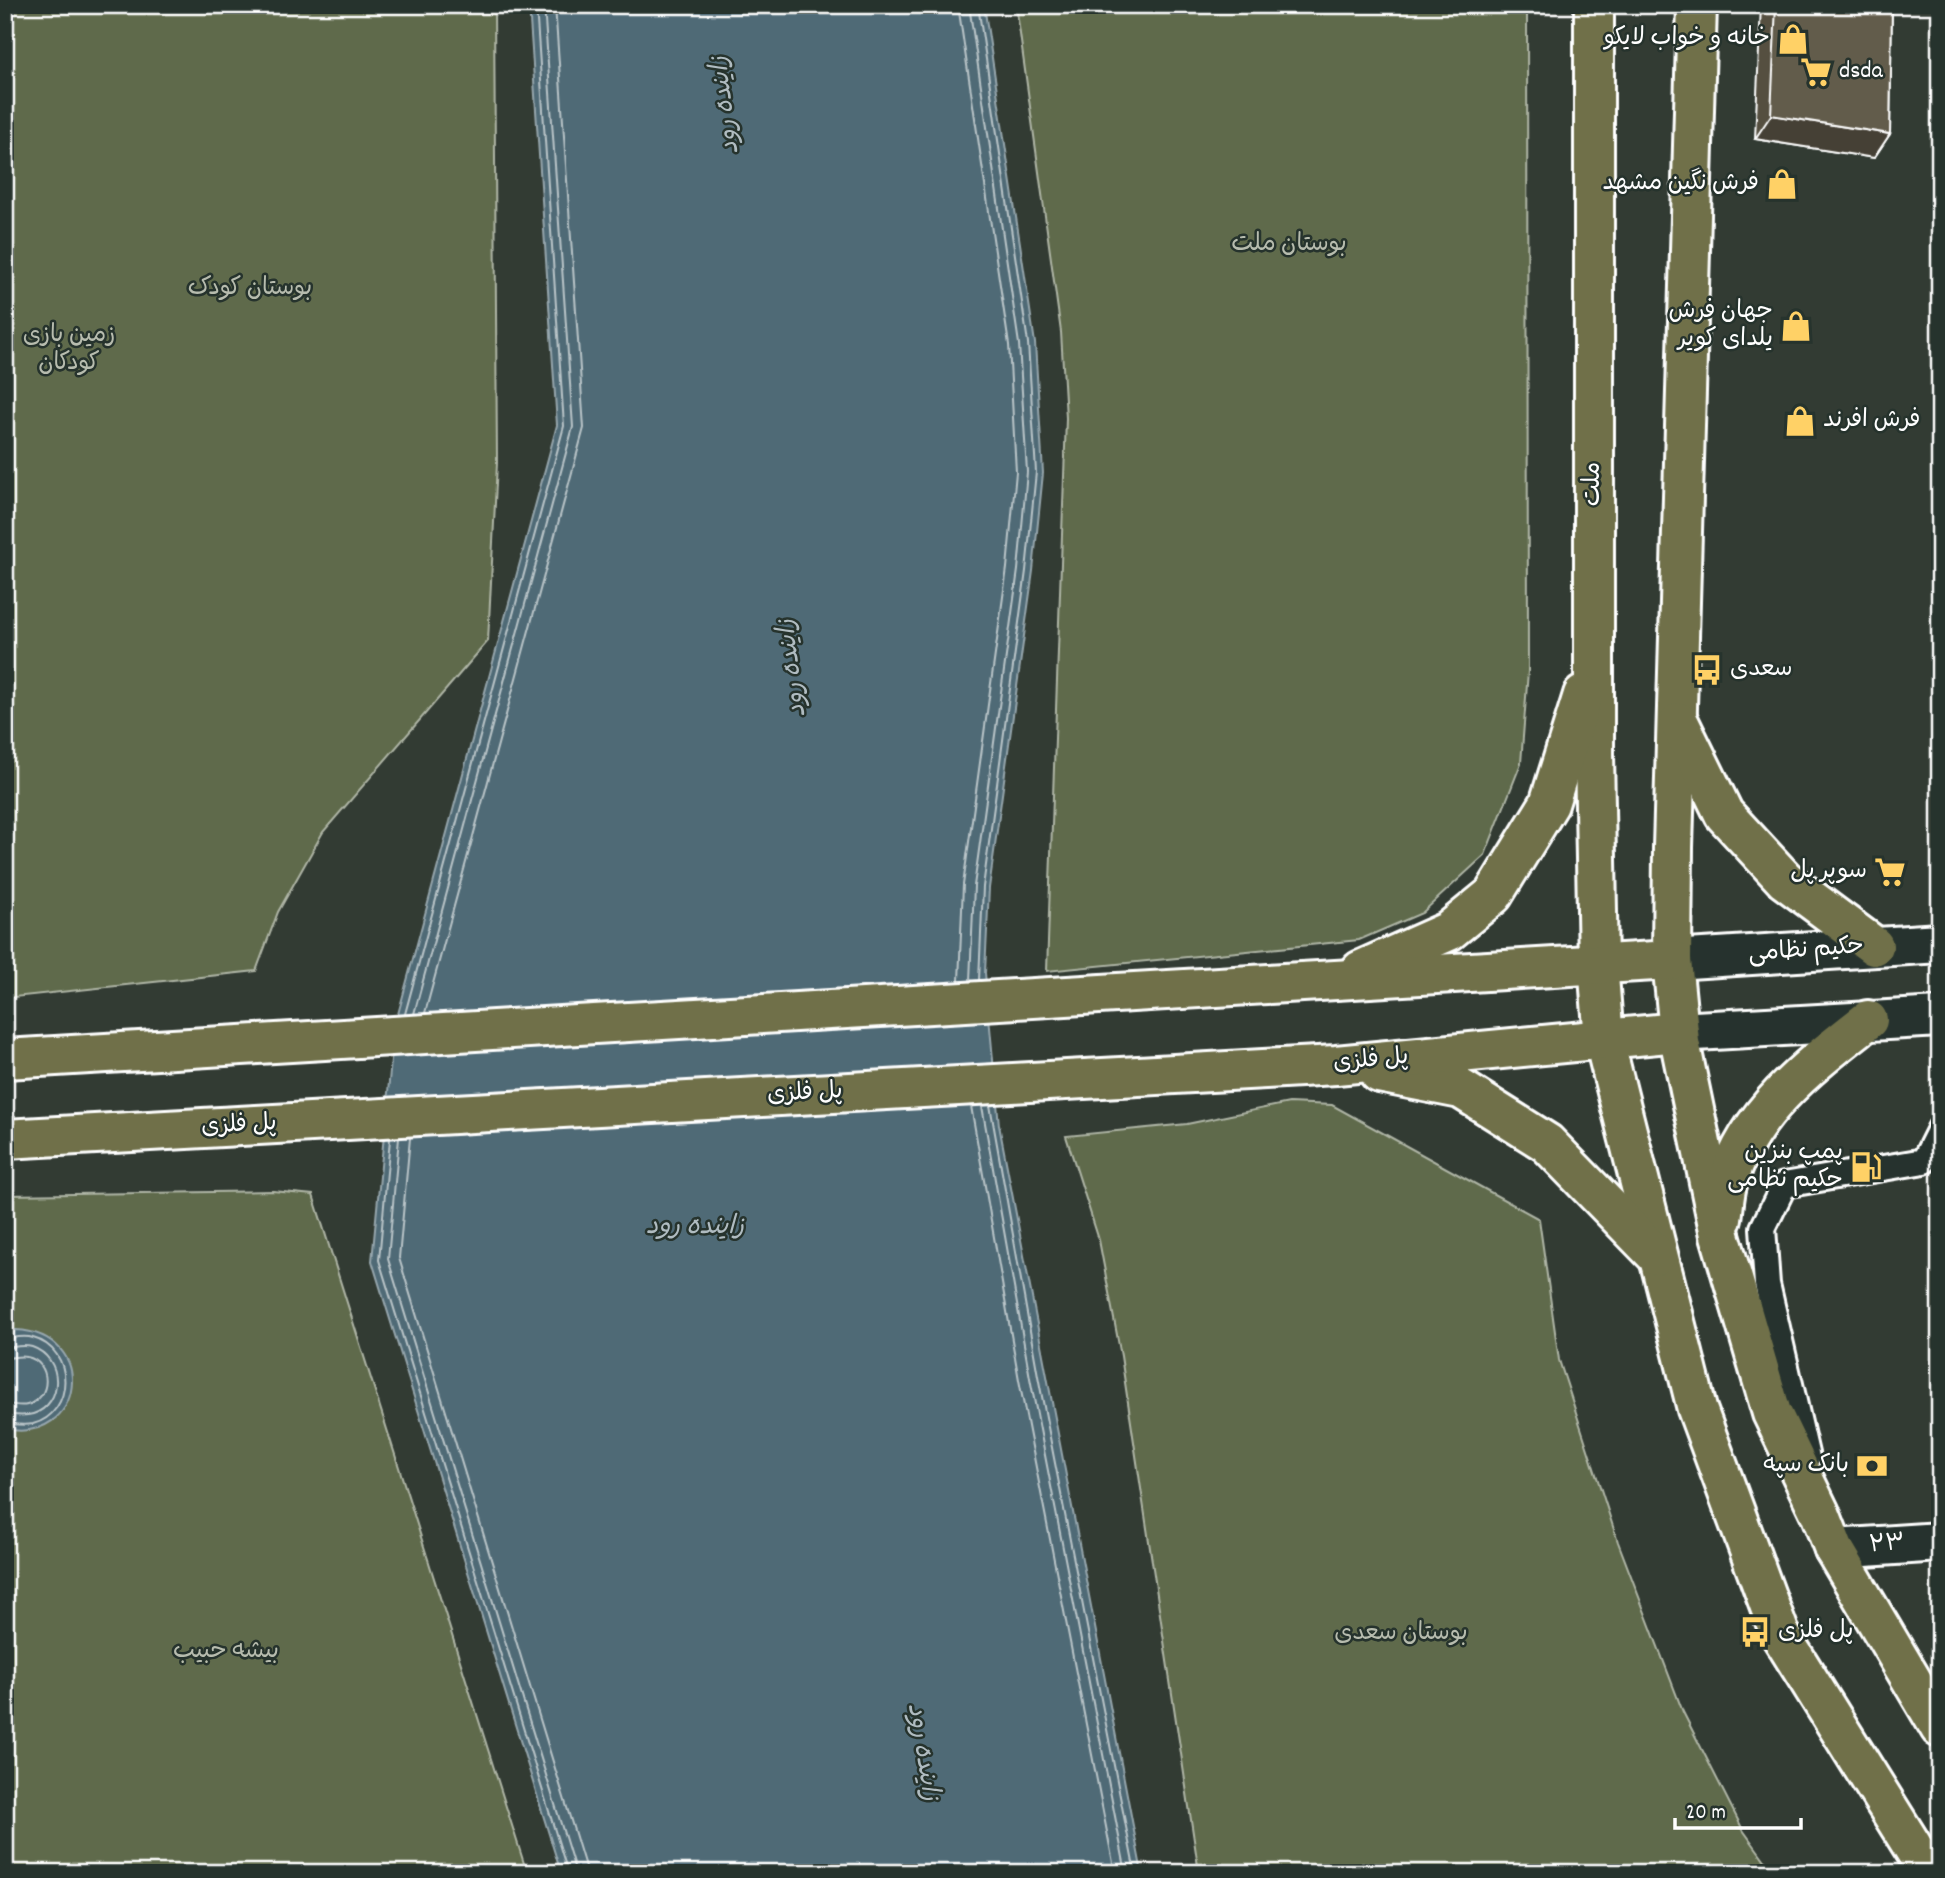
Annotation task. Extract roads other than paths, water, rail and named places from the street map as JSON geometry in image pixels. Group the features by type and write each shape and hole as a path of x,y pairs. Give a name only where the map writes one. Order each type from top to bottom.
{"main road":[{"name":"ملت","path":"1594,5 1594,659 1598,963 1604,1041"},
{"path":"1697,5 1672,960 1678,1032 1720,1234 1772,1413 1834,1549 1940,1728"},
{"path":"1339,981 1449,931 1493,895 1549,803 1594,659"},
{"path":"1677,718 1724,814 1785,880 1874,946"},
{"name":"حکیم نظامی","path":"1672,960 1940,943"},
{"path":"5,1059 1672,960"},
{"path":"1678,1032 1940,1017"},
{"path":"1720,1234 1728,1181 1753,1126 1807,1068 1868,1020"},
{"name":"پل فلزی","path":"5,1139 1336,1065 1678,1032"},
{"path":"1604,1041 1697,1409 1780,1634 1929,1873"},
{"path":"1336,1065 1461,1089 1547,1143 1656,1255"},
{"name":"۲۳","path":"1834,1549 1940,1542"}],"lane":[{"path":"1820,1514 1767,1284 1763,1228 1784,1185 1924,1161 1940,1129"}],"water":[{"name":"زاینده رود","path":"529,5 984,5 1035,343 1043,473 1033,571 989,888 985,973 999,1125 1142,1873 561,1873 372,1261 394,1029 557,425"},
{"path":"16,1330 43,1336 61,1349 70,1367 72,1387 66,1406 52,1421 32,1430 5,1429 5,1333"}],"place":[{"name":"خانه و خواب لایکو","path":"1793,39"},
{"name":"dsda","path":"1816,72"},
{"name":"فرش نگین مشهد","path":"1782,184"},
{"name":"جهان فرش یلدای کویر","path":"1796,326"},
{"name":"فرش افرند","path":"1800,421"},
{"name":"سعدی","path":"1707,670"},
{"name":"سوپر پل","path":"1890,872"},
{"name":"پمپ بنزین حکیم نظامی","path":"1866,1167"},
{"name":"بانک سپه","path":"1872,1466"},
{"name":"پل فلزی","path":"1755,1632"}],"park label":[{"name":"بوستان ملت","path":"1289,245"},
{"name":"بوستان کودک","path":"250,289"},
{"name":"زمین بازی کودکان","path":"69,350"},
{"name":"بوستان سعدی","path":"1401,1634"},
{"name":"بیشه حبیب","path":"226,1652"}]}
